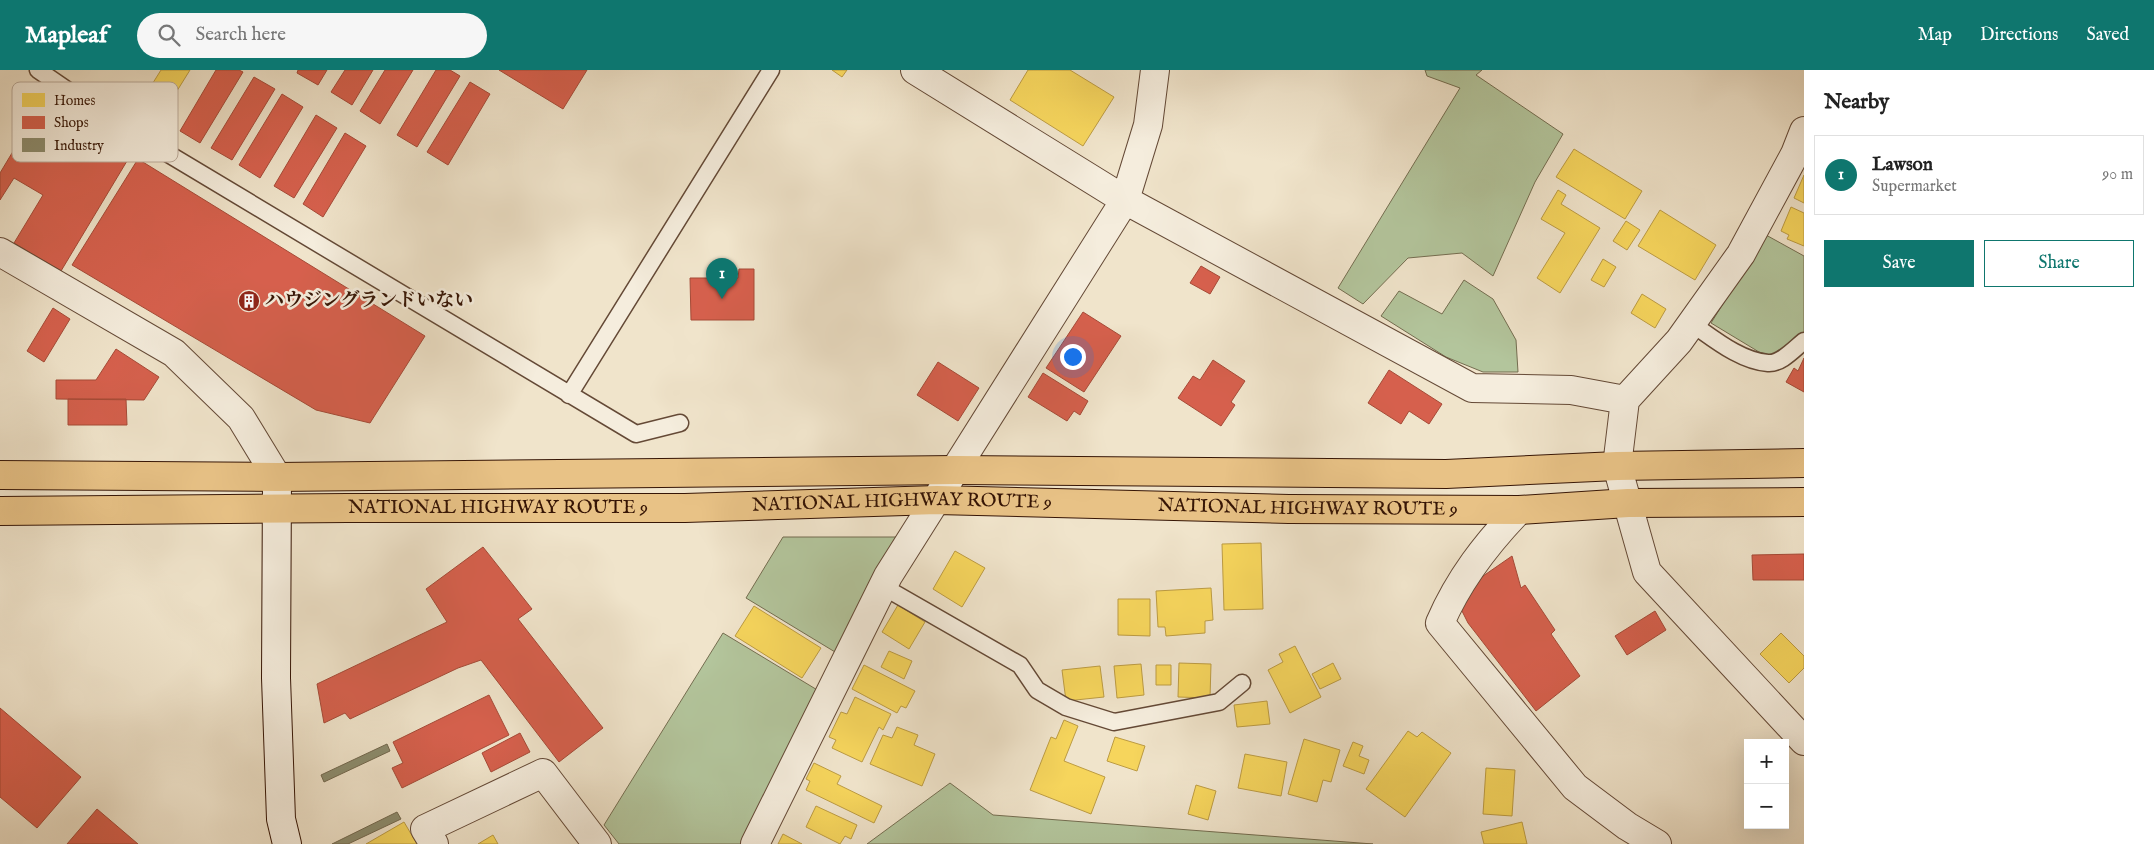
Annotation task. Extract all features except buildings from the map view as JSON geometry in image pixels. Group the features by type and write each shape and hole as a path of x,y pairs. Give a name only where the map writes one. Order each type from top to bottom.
{"highway":[{"name":"NATIONAL HIGHWAY ROUTE 9","path":"0,475 277,477 956,470 1446,474 1617,466 1804,463"},
{"name":"NATIONAL HIGHWAY ROUTE 9","path":"0,511 685,508 936,500 1289,509 1519,510 1628,503 1804,502"}],"street":[{"path":"914,70 1125,200 1472,388 1571,390 1625,400"},
{"path":"755,844 882,586 1125,200 1148,125 1155,70"},
{"path":"1804,130 1795,154 1742,254 1678,341 1625,400 1617,466 1647,572 1804,741"},
{"path":"0,252 174,353 241,418 277,477 277,688 281,819 287,844"},
{"path":"1519,510 1492,538 1452,594 1440,623 1575,786 1627,826 1657,844"},
{"path":"434,844 425,829 543,773 597,844"}],"lane":[{"path":"38,70 56,82"},
{"path":"569,395 771,70"},
{"path":"178,160 636,434 680,423"},
{"path":"1691,323 1740,354 1768,364 1785,357 1804,342"},
{"path":"882,586 1020,665 1037,690 1066,708 1114,722 1219,702 1242,683"}],"green space":[{"path":"1425,70 1482,70 1476,75 1563,134 1535,182 1493,276 1462,253 1408,258 1363,304 1338,288 1460,88 1427,76"},
{"path":"1766,235 1804,256 1804,333 1772,356 1759,352 1711,323"},
{"path":"1464,280 1493,299 1516,340 1518,372 1483,372 1446,357 1381,316 1399,291 1442,314"},
{"path":"783,537 897,537 840,655 746,598"},
{"path":"723,633 819,691 746,844 619,844 604,825"},
{"path":"950,783 993,815 1373,844 867,844"}],"place":[{"name":"Lawson","path":"722,299"},
{"name":"ハウジングランドいない","path":"249,301"}]}
